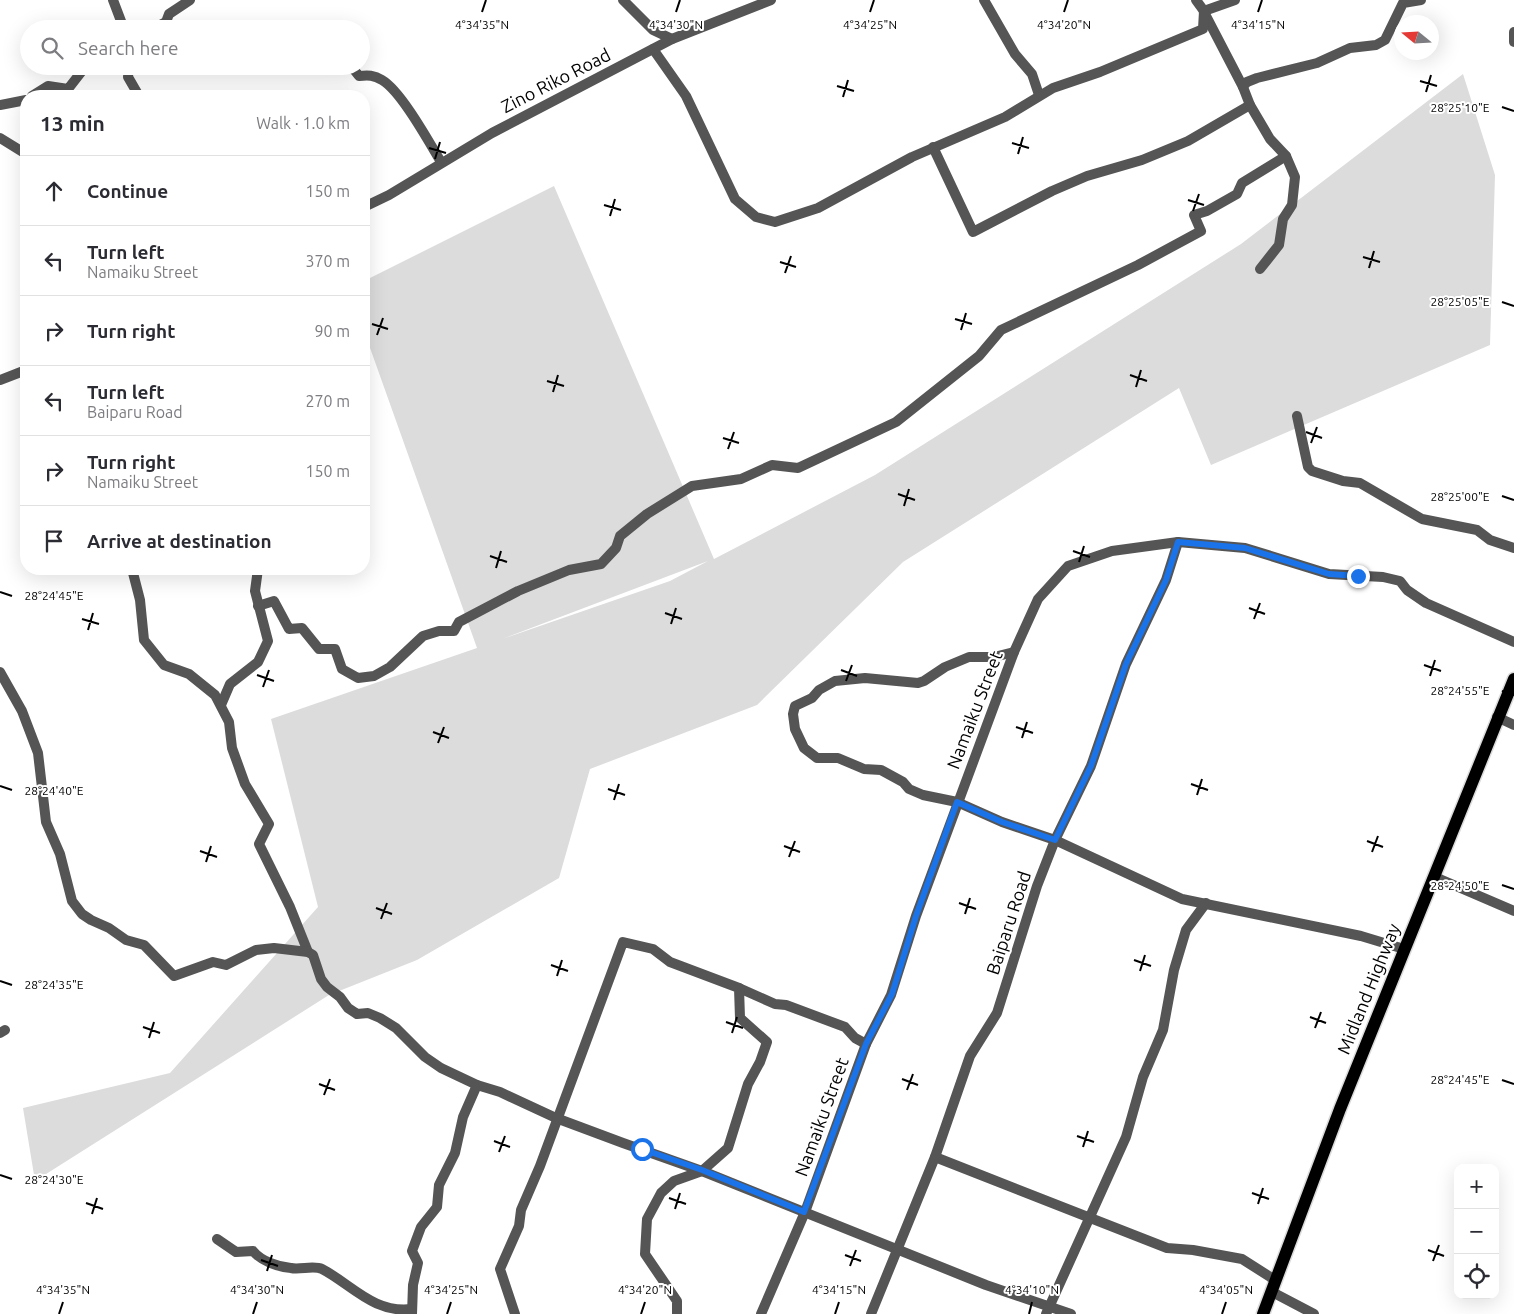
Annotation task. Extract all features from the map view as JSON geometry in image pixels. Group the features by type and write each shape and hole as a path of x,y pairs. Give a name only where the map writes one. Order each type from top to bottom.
{"main road":[{"name":"Midland Highway","path":"1263,1314 1404,949 1435,877 1497,717 1514,679"}],"street":[{"path":"113,0 121,20"},
{"path":"166,20 168,14 190,0"},
{"path":"623,0 653,30 672,39"},
{"name":"Zino Riko Road","path":"370,204 389,195 441,162 672,39 771,0"},
{"path":"984,0 1015,54 1032,74 1039,95"},
{"path":"1196,0 1204,11 1250,105 1270,139 1286,156 1294,177 1292,205 1283,219 1279,245 1260,269"},
{"path":"1204,11 1235,0"},
{"path":"1243,88 1247,82 1257,78 1317,62 1350,48 1376,45 1385,40 1402,2 1422,0"},
{"path":"653,49 686,96 735,199 756,217 775,222 818,208 933,147 1005,117 1053,88 1100,72 1203,29 1204,11"},
{"path":"1514,32 1514,42"},
{"path":"42,90 48,86 68,89 79,75"},
{"path":"128,75 136,90"},
{"path":"358,75 371,75 384,80 413,116 441,162"},
{"path":"0,105 20,101"},
{"path":"933,147 973,232 1052,191 1087,176 1142,160 1188,141 1250,105"},
{"path":"0,138 20,150"},
{"path":"258,606 274,600 289,629 302,628 319,649 335,650 342,669 358,678 374,676 390,667 423,636 439,631 454,631 459,622 518,591 569,570 601,564 616,548 620,536 646,514 692,486 740,479 772,465 798,468 896,422 979,356 1001,330 1138,265 1201,232 1194,215 1207,211 1238,194 1242,183 1286,156"},
{"path":"0,380 20,372"},
{"path":"1297,416 1308,467 1312,471 1360,483 1422,519 1477,530 1490,540 1514,548"},
{"name":"Namaiku Street","path":"761,1314 804,1212 866,1044 892,994 916,916 1014,652 1038,600 1068,566 1112,551 1178,542 1245,548 1329,574 1383,577 1400,581 1407,590 1426,604 1514,642"},
{"name":"Baiparu Road","path":"871,1314 935,1156 970,1056 997,1013 1037,886 1055,840 1091,766 1126,664 1166,580 1178,542"},
{"path":"134,575 140,600 144,640 164,665 189,674 209,689 221,705 229,722 232,748 245,784 269,824 259,844 290,907 308,952"},
{"path":"221,705 230,684 258,662 268,641 254,591 257,575"},
{"path":"1014,652 994,657 969,657 946,667 918,683 865,678 835,681 819,690 812,698 795,706 793,714 795,729 804,748 817,758 838,758 864,769 881,770 903,782 908,789 923,795 957,802 1002,822 1055,840 1182,899 1361,936 1404,949"},
{"path":"0,672 22,711 38,753 46,822 60,854 72,901 82,914 109,928 126,940 144,944 174,976 213,962 226,965 256,950 274,948 308,952 313,955 321,979 327,987 340,997 348,1008 357,1014 368,1013 396,1028 425,1057 440,1068 477,1085 500,1092 556,1118 668,1160 702,1170 1047,1310 1071,1314"},
{"path":"1497,717 1514,725"},
{"path":"1435,877 1514,911"},
{"path":"1047,1310 1126,1137 1143,1077 1163,1030 1174,970 1186,930 1206,903"},
{"path":"515,1314 500,1269 519,1226 521,1210 540,1166 556,1118 623,942 653,948 670,962 775,1004 786,1005 844,1027 855,1038 866,1044"},
{"path":"677,1314 678,1302 645,1254 647,1219 661,1193 674,1181 702,1170 728,1148 748,1084 760,1062 767,1042 740,1018 738,988"},
{"path":"217,1239 236,1252 253,1251 259,1258 291,1268 320,1268 372,1303 412,1312 418,1262 412,1251 421,1227 437,1207 439,1185 455,1153 463,1117 477,1085"},
{"path":"935,1156 1167,1248 1193,1250 1242,1259 1274,1286 1314,1314"}],"shaded area":[{"path":"1463,74 1495,175 1490,345 1211,465 1179,388 903,562 757,705 590,769 559,878 417,960 329,995 35,1181 23,1108 170,1073 318,907 271,719 477,648 370,348 370,278 554,186 714,559 875,475 1241,244","holes":["708,561 670,581 502,639"]}],"route":[{"path":"642,1149 668,1160 702,1170 804,1212 866,1044 892,994 916,916 957,802 1002,822 1055,840 1091,766 1126,664 1166,580 1178,542 1245,548 1329,574 1358,576"}]}
